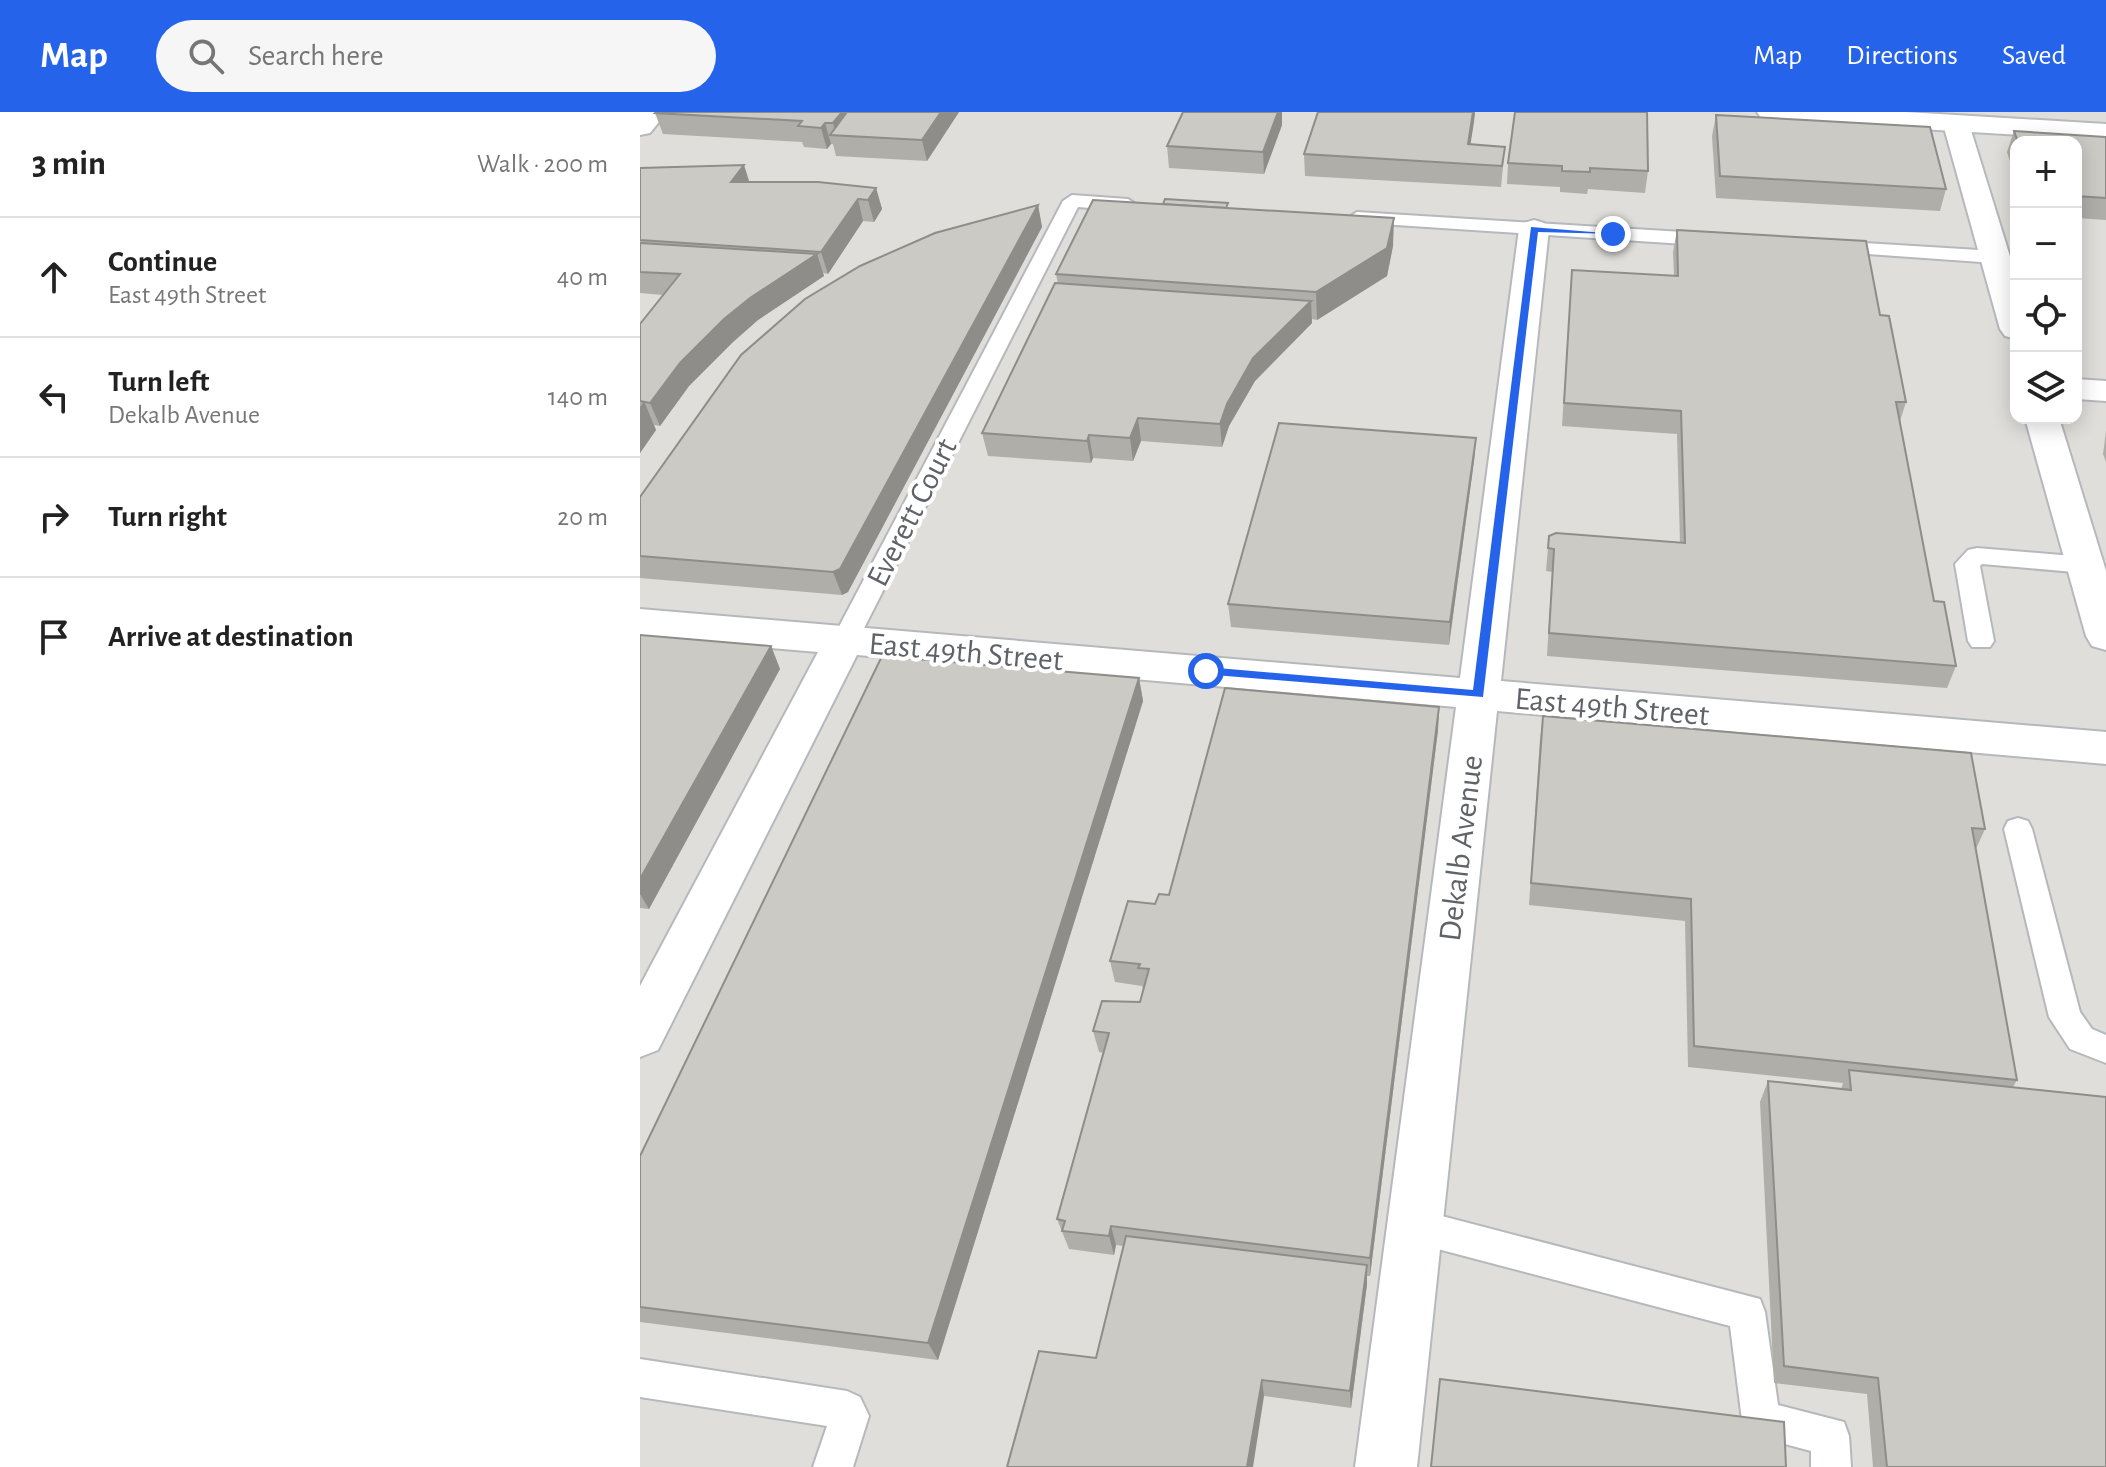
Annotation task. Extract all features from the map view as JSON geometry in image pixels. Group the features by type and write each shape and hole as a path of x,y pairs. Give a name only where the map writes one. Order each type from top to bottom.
{"street":[{"path":"640,127 654,112"},
{"path":"1770,112 2106,132"},
{"path":"1956,124 2010,308"},
{"name":"Dekalb Avenue","path":"1386,1467 1534,229"},
{"path":"2082,389 2106,391"},
{"path":"2044,424 2106,636"},
{"name":"East 49th Street","path":"640,623 2106,748"},
{"name":"Everett Court","path":"640,1035 845,640"}],"lane":[{"path":"1040,220 1069,207 1151,206"},
{"name":"Everett Court","path":"845,640 1069,207"},
{"path":"1340,217 1740,242"},
{"path":"1804,246 1995,257"},
{"path":"1981,641 1967,564 1977,556 2085,565"},
{"path":"2018,829 2065,1017 2081,1039 2106,1049"},
{"path":"1415,1226 1747,1312 1761,1420 1830,1436 1831,1467"},
{"path":"640,1378 847,1410 850,1416 833,1467"}],"shaded area":[{"path":"640,112 2106,112 2106,1467 640,1467"}],"building":[{"path":"656,112 842,112 833,123 825,123 821,128 798,126 802,121"},
{"path":"847,112 941,112 922,140 830,135"},
{"path":"1183,112 1278,112 1263,152 1167,146"},
{"path":"1318,112 1473,112 1468,144 1505,147 1502,166 1304,154"},
{"path":"1515,112 1647,112 1648,171 1590,168 1590,172 1562,171 1562,166 1508,163"},
{"path":"1716,115 1930,127 1946,189 1720,176"},
{"path":"2014,131 2106,137 2106,198 2082,196 2082,136 2016,136"},
{"path":"744,165 731,182 818,182 876,188 868,200 858,199 821,252 640,240 640,168"},
{"path":"1165,199 1228,203 1226,208 1163,204"},
{"path":"1093,200 1394,218 1387,248 1316,292 1056,274"},
{"path":"1038,205 840,569 833,572 640,556 640,497 741,355 805,299 860,266 935,233"},
{"path":"1677,230 1866,241 1880,315 1889,316 1906,402 1896,402 1934,601 1944,602 1956,666 1549,633 1554,549 1548,548 1549,536 1556,533 1685,543 1681,411 1564,403 1572,270 1678,276"},
{"path":"640,243 817,254 724,319 680,363 650,403 640,401 640,324 680,274 640,272"},
{"path":"1055,283 1311,301 1253,358 1227,404 1220,424 1138,418 1130,438 1089,435 1087,441 982,433"},
{"path":"1279,423 1476,438 1450,622 1228,604"},
{"path":"640,635 771,646 640,879"},
{"path":"882,656 1139,678 928,1343 640,1307 640,1156"},
{"path":"1225,688 1439,707 1370,1258 1111,1226 1109,1236 1062,1231 1065,1221 1057,1219 1109,1033 1093,1031 1102,1001 1140,1002 1149,969 1138,968 1140,964 1110,961 1128,901 1155,904 1159,894 1169,895"},
{"path":"1543,716 1971,753 1985,829 1972,828 2017,1080 1694,1046 1691,899 1531,883"},
{"path":"1849,1070 2106,1097 2106,1467 1887,1467 1878,1378 1784,1366 1768,1081 1851,1090"},
{"path":"1126,1236 1367,1265 1350,1391 1262,1380 1247,1467 1007,1467 1039,1351 1096,1358"},
{"path":"1440,1379 1784,1422 1786,1467 1431,1467"}],"route":[{"path":"1206,671 1478,694 1534,229 1613,234"}]}
